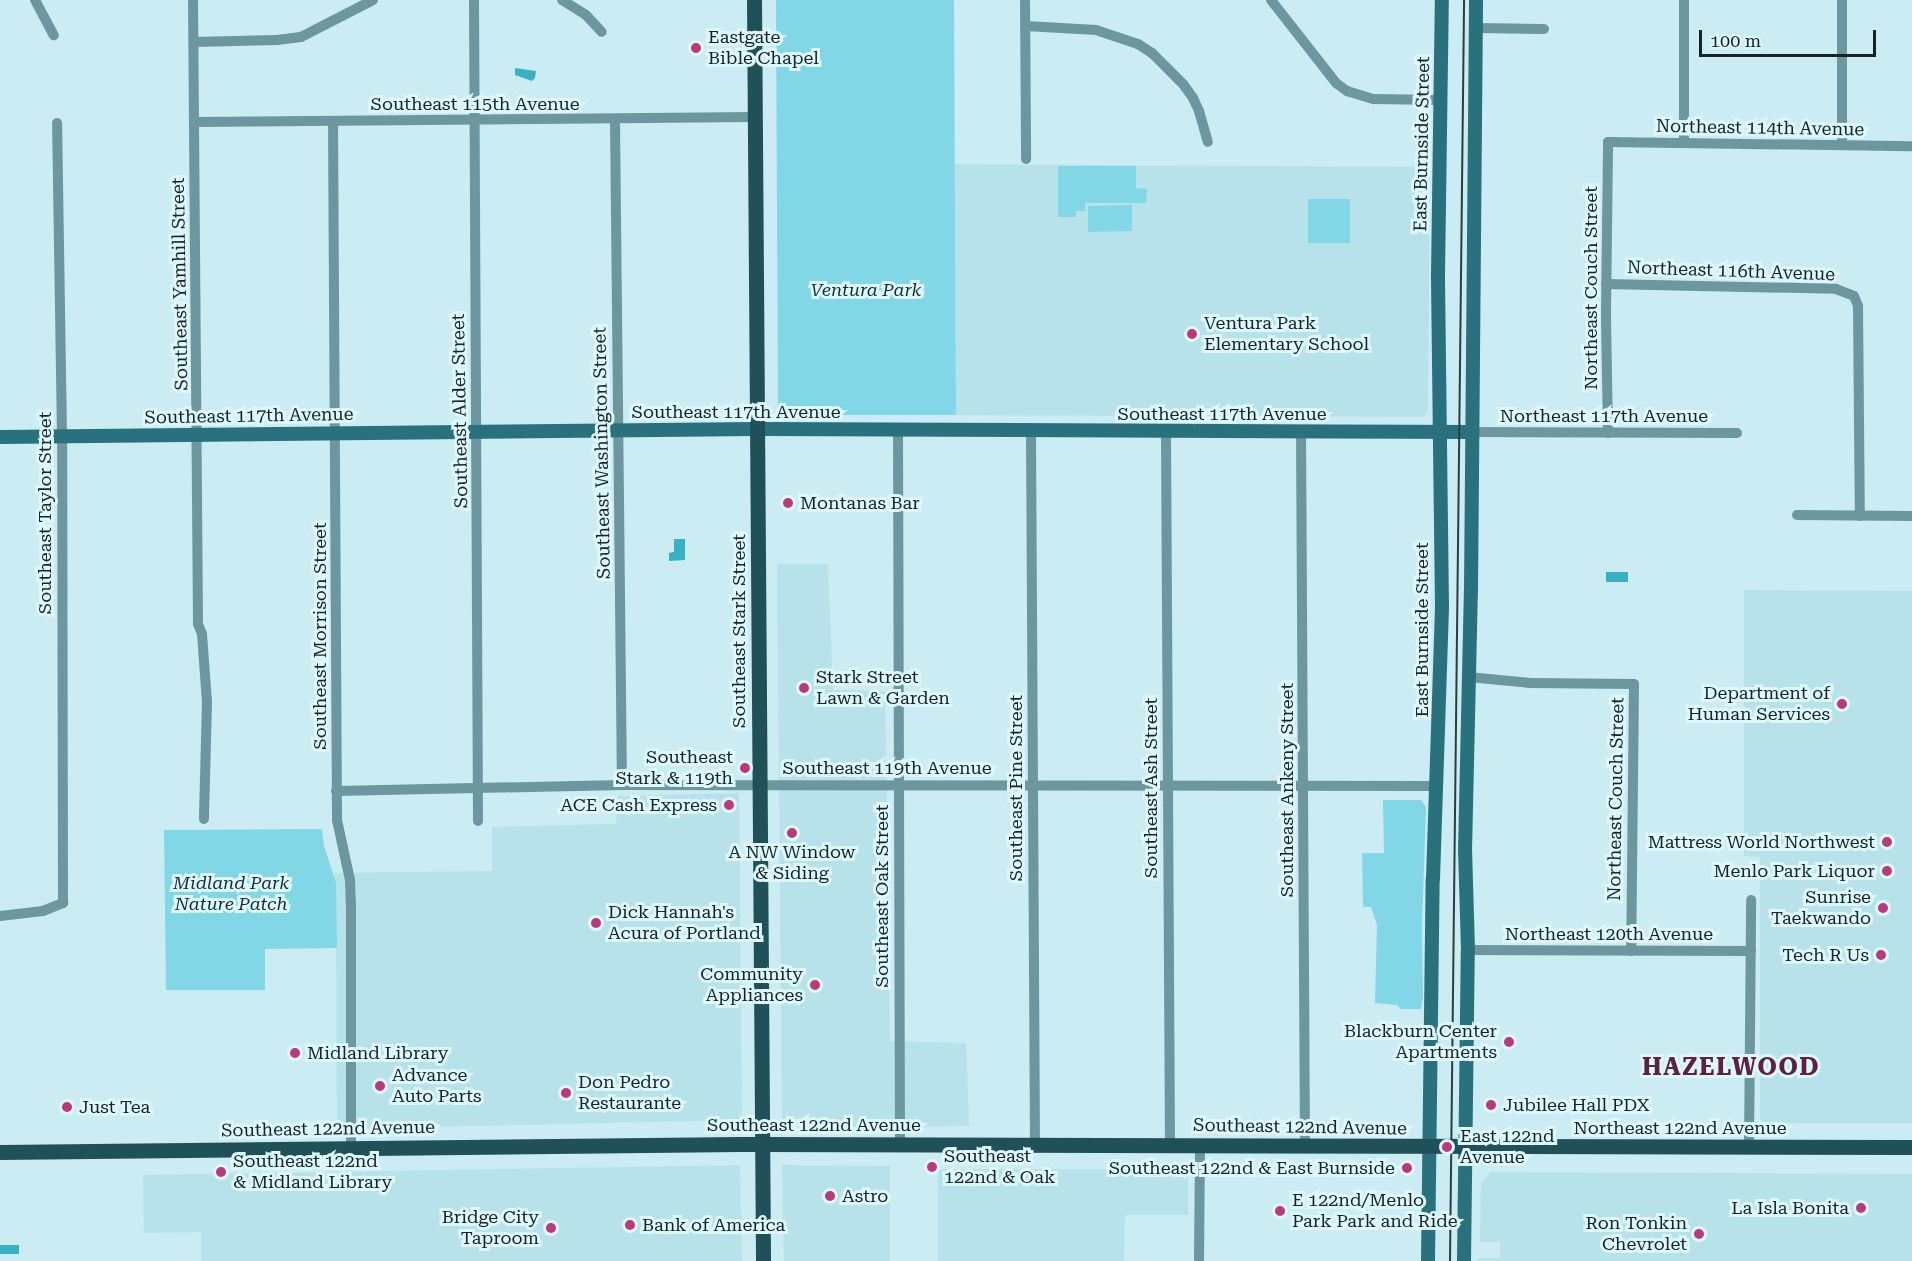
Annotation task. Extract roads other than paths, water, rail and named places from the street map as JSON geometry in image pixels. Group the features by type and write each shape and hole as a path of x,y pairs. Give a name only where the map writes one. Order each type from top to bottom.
{"main road":[{"name":"Southeast Stark Street","path":"754,0 763,1261"},
{"name":"Southeast 122nd Avenue","path":"0,1152 762,1144 1448,1148"},
{"name":"Northeast 122nd Avenue","path":"1448,1148 1912,1148"}],"street":[{"path":"35,0 54,36"},
{"name":"Southeast Yamhill Street","path":"193,0 198,624 202,634 207,702 204,819"},
{"path":"194,42 277,40 301,37 373,0"},
{"name":"Southeast Alder Street","path":"474,0 478,821"},
{"path":"562,0 586,15 602,32"},
{"path":"1025,0 1026,159"},
{"path":"1271,0 1336,83 1347,91 1374,99 1441,100"},
{"name":"East Burnside Street","path":"1428,1261 1432,890 1442,607 1438,432 1442,0"},
{"path":"1464,1261 1468,950 1465,851 1476,0"},
{"path":"1683,143 1684,0"},
{"path":"1842,0 1842,145"},
{"path":"1026,26 1096,30 1138,44 1152,53 1183,84 1199,111 1208,142"},
{"path":"1476,28 1544,29"},
{"name":"Southeast 115th Avenue","path":"195,122 755,117"},
{"name":"Southeast Washington Street","path":"615,120 622,785"},
{"name":"Southeast Morrison Street","path":"333,121 336,791 338,833 350,880 351,903 351,1148"},
{"name":"Southeast Taylor Street","path":"0,916 43,911 63,903 62,436 57,123"},
{"name":"Northeast 114th Avenue","path":"1608,142 1912,146"},
{"name":"Northeast Couch Street","path":"1608,142 1606,284 1608,433"},
{"name":"Northeast 116th Avenue","path":"1606,284 1836,289 1854,296 1857,306 1860,516"},
{"name":"Southeast 117th Avenue","path":"0,437 757,429 1471,432"},
{"name":"Southeast Oak Street","path":"898,430 900,1144"},
{"name":"Southeast Pine Street","path":"1031,431 1035,1145"},
{"name":"Southeast Ash Street","path":"1166,431 1170,1145"},
{"name":"Southeast Ankeny Street","path":"1301,432 1305,1148"},
{"name":"Northeast 117th Avenue","path":"1471,432 1737,433"},
{"path":"1797,515 1912,516"},
{"name":"Northeast Couch Street","path":"1468,676 1530,683 1634,684 1631,951"},
{"name":"Southeast 119th Avenue","path":"336,791 622,785 1437,786"},
{"path":"1749,1147 1751,900"},
{"name":"Northeast 120th Avenue","path":"1468,950 1751,951"},
{"path":"1199,1261 1200,1145"}],"tram line":[{"path":"1450,1261 1464,0"}],"place":[{"name":"Eastgate Bible Chapel","path":"696,48"},
{"name":"Ventura Park Elementary School","path":"1192,334"},
{"name":"Montanas Bar","path":"788,503"},
{"name":"Stark Street Lawn & Garden","path":"804,688"},
{"name":"Department of Human Services","path":"1842,704"},
{"name":"Southeast Stark & 119th","path":"745,768"},
{"name":"ACE Cash Express","path":"729,805"},
{"name":"A NW Window & Siding","path":"792,833"},
{"name":"Mattress World Northwest","path":"1887,842"},
{"name":"Menlo Park Liquor","path":"1887,871"},
{"name":"Sunrise Taekwando","path":"1883,908"},
{"name":"Dick Hannah's Acura of Portland","path":"596,923"},
{"name":"Tech R Us","path":"1881,955"},
{"name":"Community Appliances","path":"815,985"},
{"name":"Blackburn Center Apartments","path":"1509,1042"},
{"name":"Midland Library","path":"295,1053"},
{"name":"Advance Auto Parts","path":"380,1086"},
{"name":"Don Pedro Restaurante","path":"566,1093"},
{"name":"Jubilee Hall PDX","path":"1491,1105"},
{"name":"Just Tea","path":"67,1107"},
{"name":"East 122nd Avenue","path":"1447,1147"},
{"name":"Southeast 122nd & Oak","path":"932,1167"},
{"name":"Southeast 122nd & East Burnside","path":"1407,1168"},
{"name":"Southeast 122nd & Midland Library","path":"221,1172"},
{"name":"Astro","path":"830,1196"},
{"name":"La Isla Bonita","path":"1861,1208"},
{"name":"E 122nd/Menlo Park Park and Ride","path":"1280,1211"},
{"name":"Bank of America","path":"630,1225"},
{"name":"Bridge City Taproom","path":"551,1228"},
{"name":"Ron Tonkin Chevrolet","path":"1699,1234"}],"district":[{"name":"HAZELWOOD","path":"1731,1068"}],"park label":[{"name":"Ventura Park","path":"866,290"},
{"name":"Midland Park Nature Patch","path":"231,894"}]}
